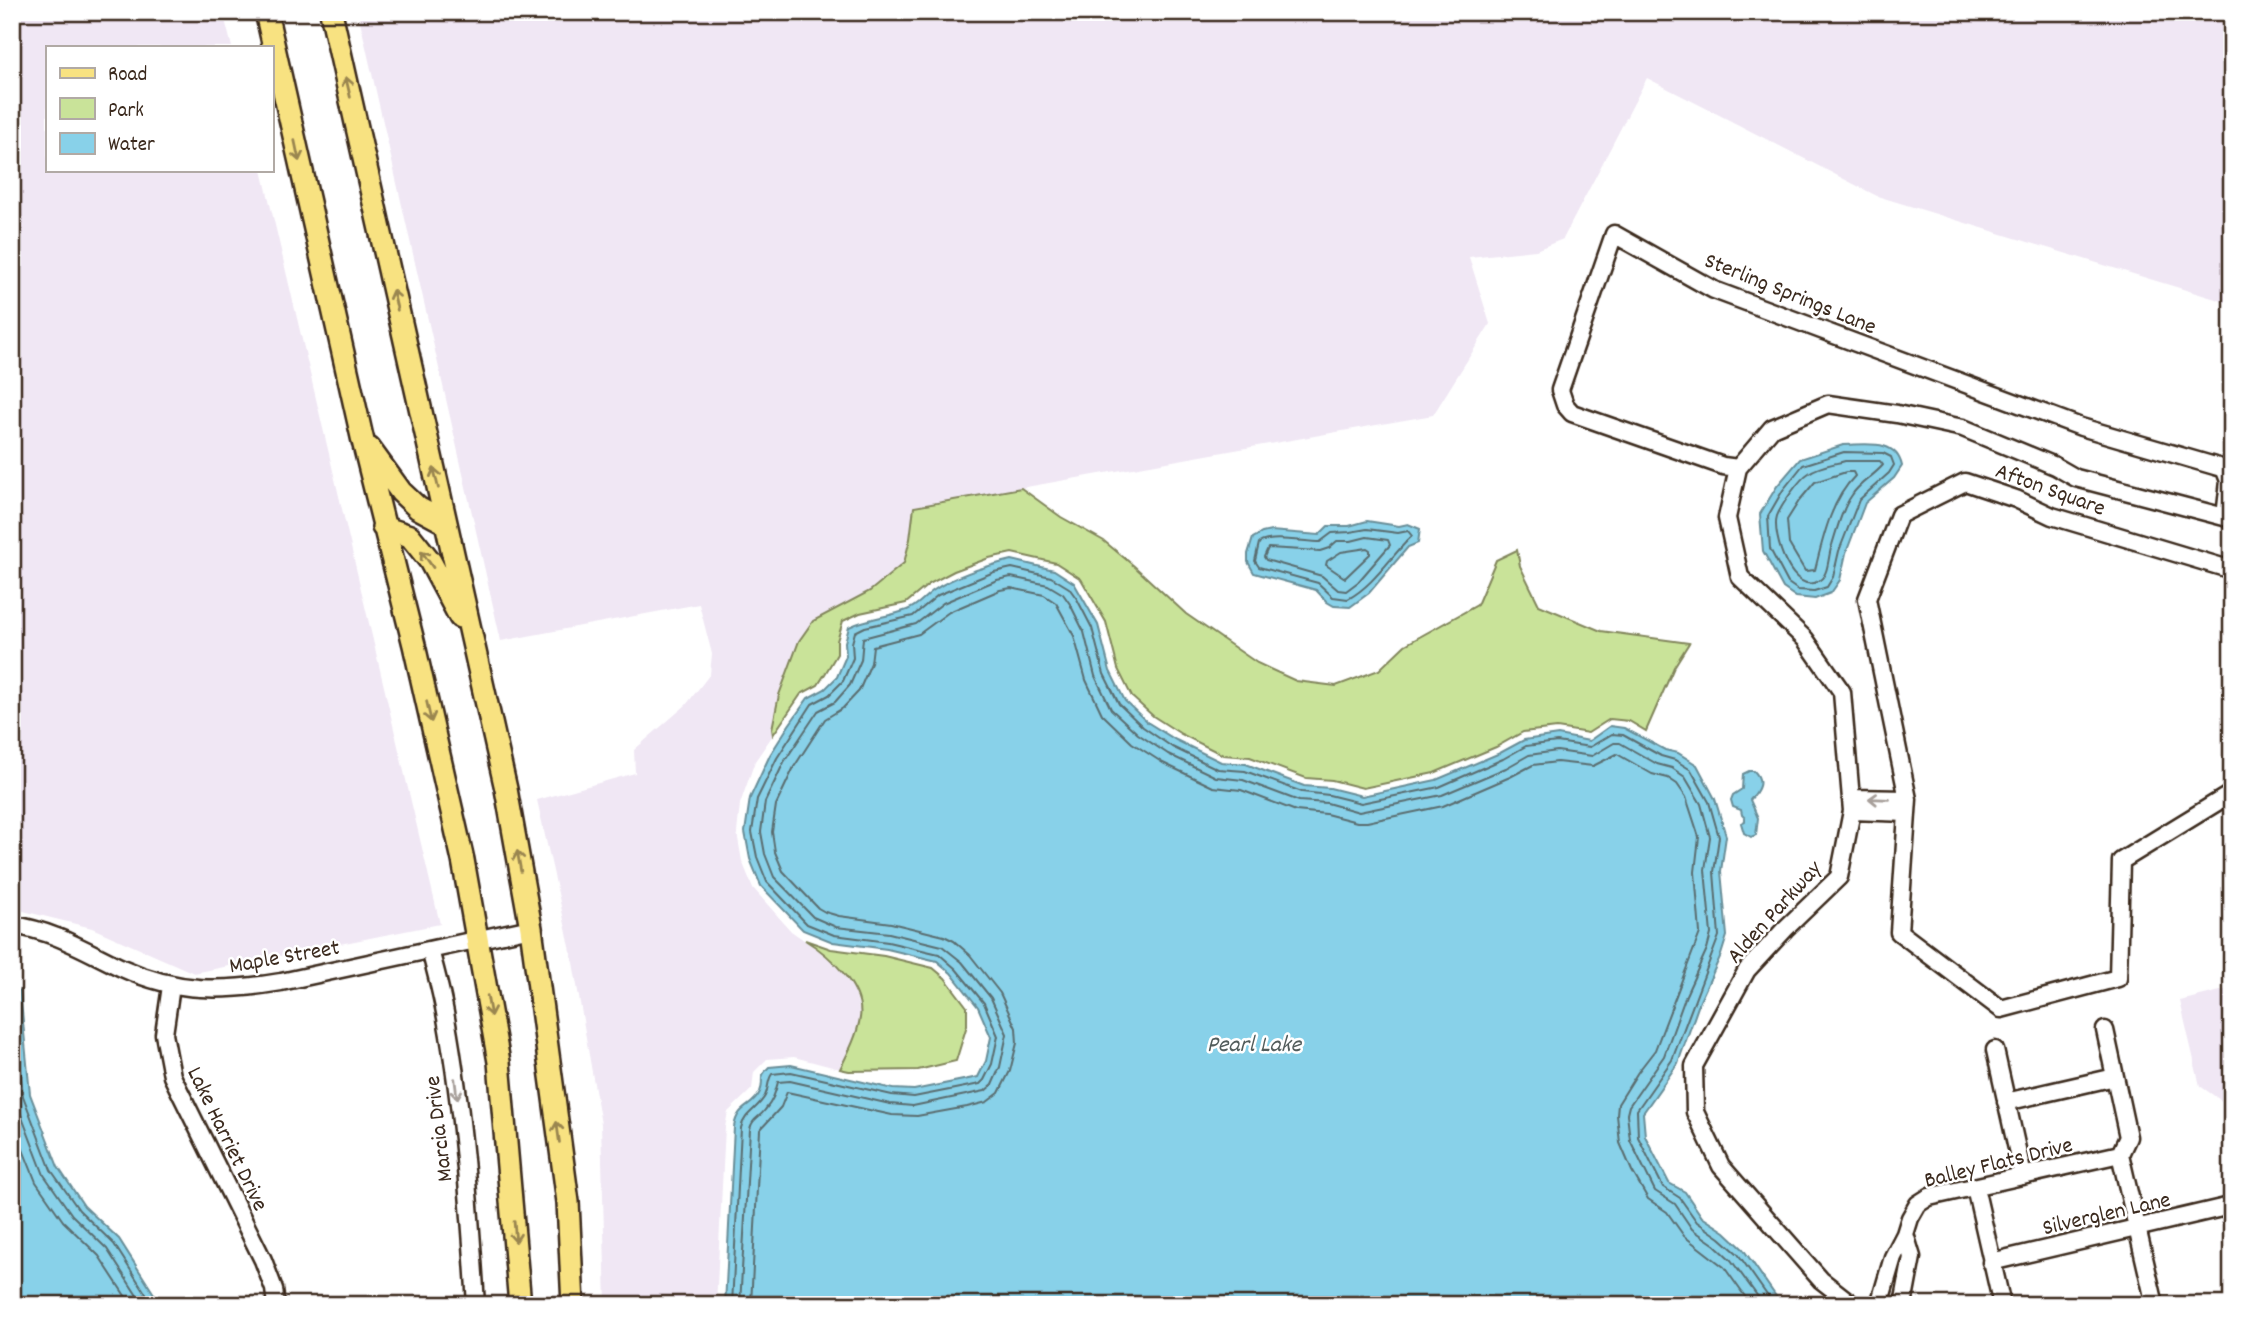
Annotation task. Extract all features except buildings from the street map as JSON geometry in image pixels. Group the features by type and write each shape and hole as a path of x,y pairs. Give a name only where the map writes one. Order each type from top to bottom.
{"main road":[{"path":"266,12 362,437 457,833 478,939 499,1062 520,1305"},
{"path":"331,12 506,789 531,928 568,1202 573,1305"},
{"path":"362,437 401,492 418,508 446,523"},
{"path":"383,527 410,536 430,561 472,640"}],"street":[{"name":"Sterling Springs Lane","path":"1730,467 1572,413 1566,405 1560,390 1614,234 1714,290 2081,427 2228,470 2228,518"},
{"name":"Alden Parkway","path":"1853,1305 1821,1280 1721,1166 1695,1112 1695,1066 1747,970 1839,877 1852,804 1842,692 1805,639 1740,577 1727,518 1730,467 1772,428 1828,404 1897,414 1963,428 2055,466 2076,478 2228,518"},
{"name":"Afton Square","path":"2232,570 2052,516 2016,499 1965,482 1899,515 1867,599 1908,806 1899,932 2001,1009 2118,978 2121,861 2232,793"},
{"path":"1852,804 1908,806"},
{"name":"Maple Street","path":"12,925 36,928 66,939 124,969 171,986 209,990 251,988 531,928"},
{"name":"Marcia Drive","path":"430,950 446,1017 456,1088 476,1305"},
{"name":"Lake Harriet Drive","path":"171,986 164,1034 173,1076 263,1260 274,1289 276,1305"},
{"path":"2105,1030 2128,1137 2120,1154 2155,1305"},
{"path":"1995,1050 2023,1176"},
{"path":"2006,1102 2115,1077"},
{"name":"Balley Flats Drive","path":"1879,1305 1893,1257 1910,1218 1919,1204 1929,1197 2120,1154"},
{"path":"1975,1187 2003,1305"},
{"name":"Silverglen Lane","path":"1991,1262 2230,1206"},
{"path":"1903,1305 1912,1257 1905,1234"}],"shaded area":[{"path":"12,12 223,12 232,46 46,46 46,172 262,172 440,924 194,973 92,928 19,910 12,912"},
{"path":"358,12 2232,12 2232,304 1877,196 1647,78 1563,239 1536,250 1469,257 1490,324 1433,415 914,507 904,563 870,591 813,621 799,641 772,729 773,735 755,761 740,804 737,833 742,861 753,888 791,931 834,961 855,991 861,1015 853,1042 840,1069 794,1057 767,1059 754,1072 752,1089 728,1112 716,1305 606,1305 601,1124 571,951 537,800 635,773 634,750 686,705 710,674 712,654 699,604 501,641"},
{"path":"2232,988 2232,1108 2200,1086 2180,1001"}],"green space":[{"path":"1021,488 1061,517 1104,541 1186,614 1257,663 1296,681 1336,686 1379,670 1405,645 1477,605 1496,560 1517,550 1520,566 1539,605 1601,631 1689,643 1674,667 1646,731 1629,721 1610,719 1588,733 1557,728 1523,732 1496,747 1434,773 1363,788 1332,780 1306,778 1250,757 1223,755 1153,716 1132,697 1118,669 1106,622 1081,579 1056,563 1012,553 954,571 929,584 906,603 860,613 843,621 837,641 837,654 825,674 818,685 801,694 773,735 779,695 799,641 813,621 870,591 904,563 914,507"},
{"path":"805,940 831,949 884,956 933,968 945,978 967,1007 967,1025 956,1061 918,1070 840,1069 857,1031 860,1006 851,983 843,973"}],"water":[{"path":"1870,444 1887,447 1899,457 1902,466 1894,478 1865,503 1846,553 1840,580 1831,593 1815,599 1796,597 1783,588 1763,551 1760,514 1777,486 1800,459 1843,445"},
{"path":"1367,521 1399,526 1408,524 1420,529 1418,543 1408,547 1369,593 1350,607 1334,606 1316,590 1254,573 1248,562 1253,538 1262,533 1271,531 1319,535 1328,526 1349,526"},
{"name":"Pearl Lake","path":"1012,560 1054,570 1074,583 1098,625 1110,671 1125,701 1147,722 1221,762 1246,764 1304,786 1330,788 1362,796 1436,780 1524,740 1558,735 1589,741 1610,726 1624,728 1665,750 1678,753 1697,765 1715,799 1726,836 1721,871 1727,936 1678,1063 1643,1113 1645,1136 1669,1183 1685,1192 1702,1217 1725,1232 1743,1249 1782,1305 725,1305 734,1127 739,1114 760,1092 765,1071 769,1067 791,1065 893,1089 914,1090 978,1077 986,1061 991,1037 978,1007 951,973 937,961 887,949 833,942 803,930 761,886 750,859 745,832 750,798 770,755 808,698 825,689 837,677 846,656 845,642 849,627 907,610 952,580"},
{"path":"1754,771 1760,782 1750,800 1758,818 1756,835 1751,837 1744,833 1741,823 1745,818 1741,810 1733,807 1731,800 1733,795 1742,789 1743,774"},
{"path":"12,986 20,991 30,1094 58,1167 84,1206 119,1239 161,1305 12,1305"}]}
